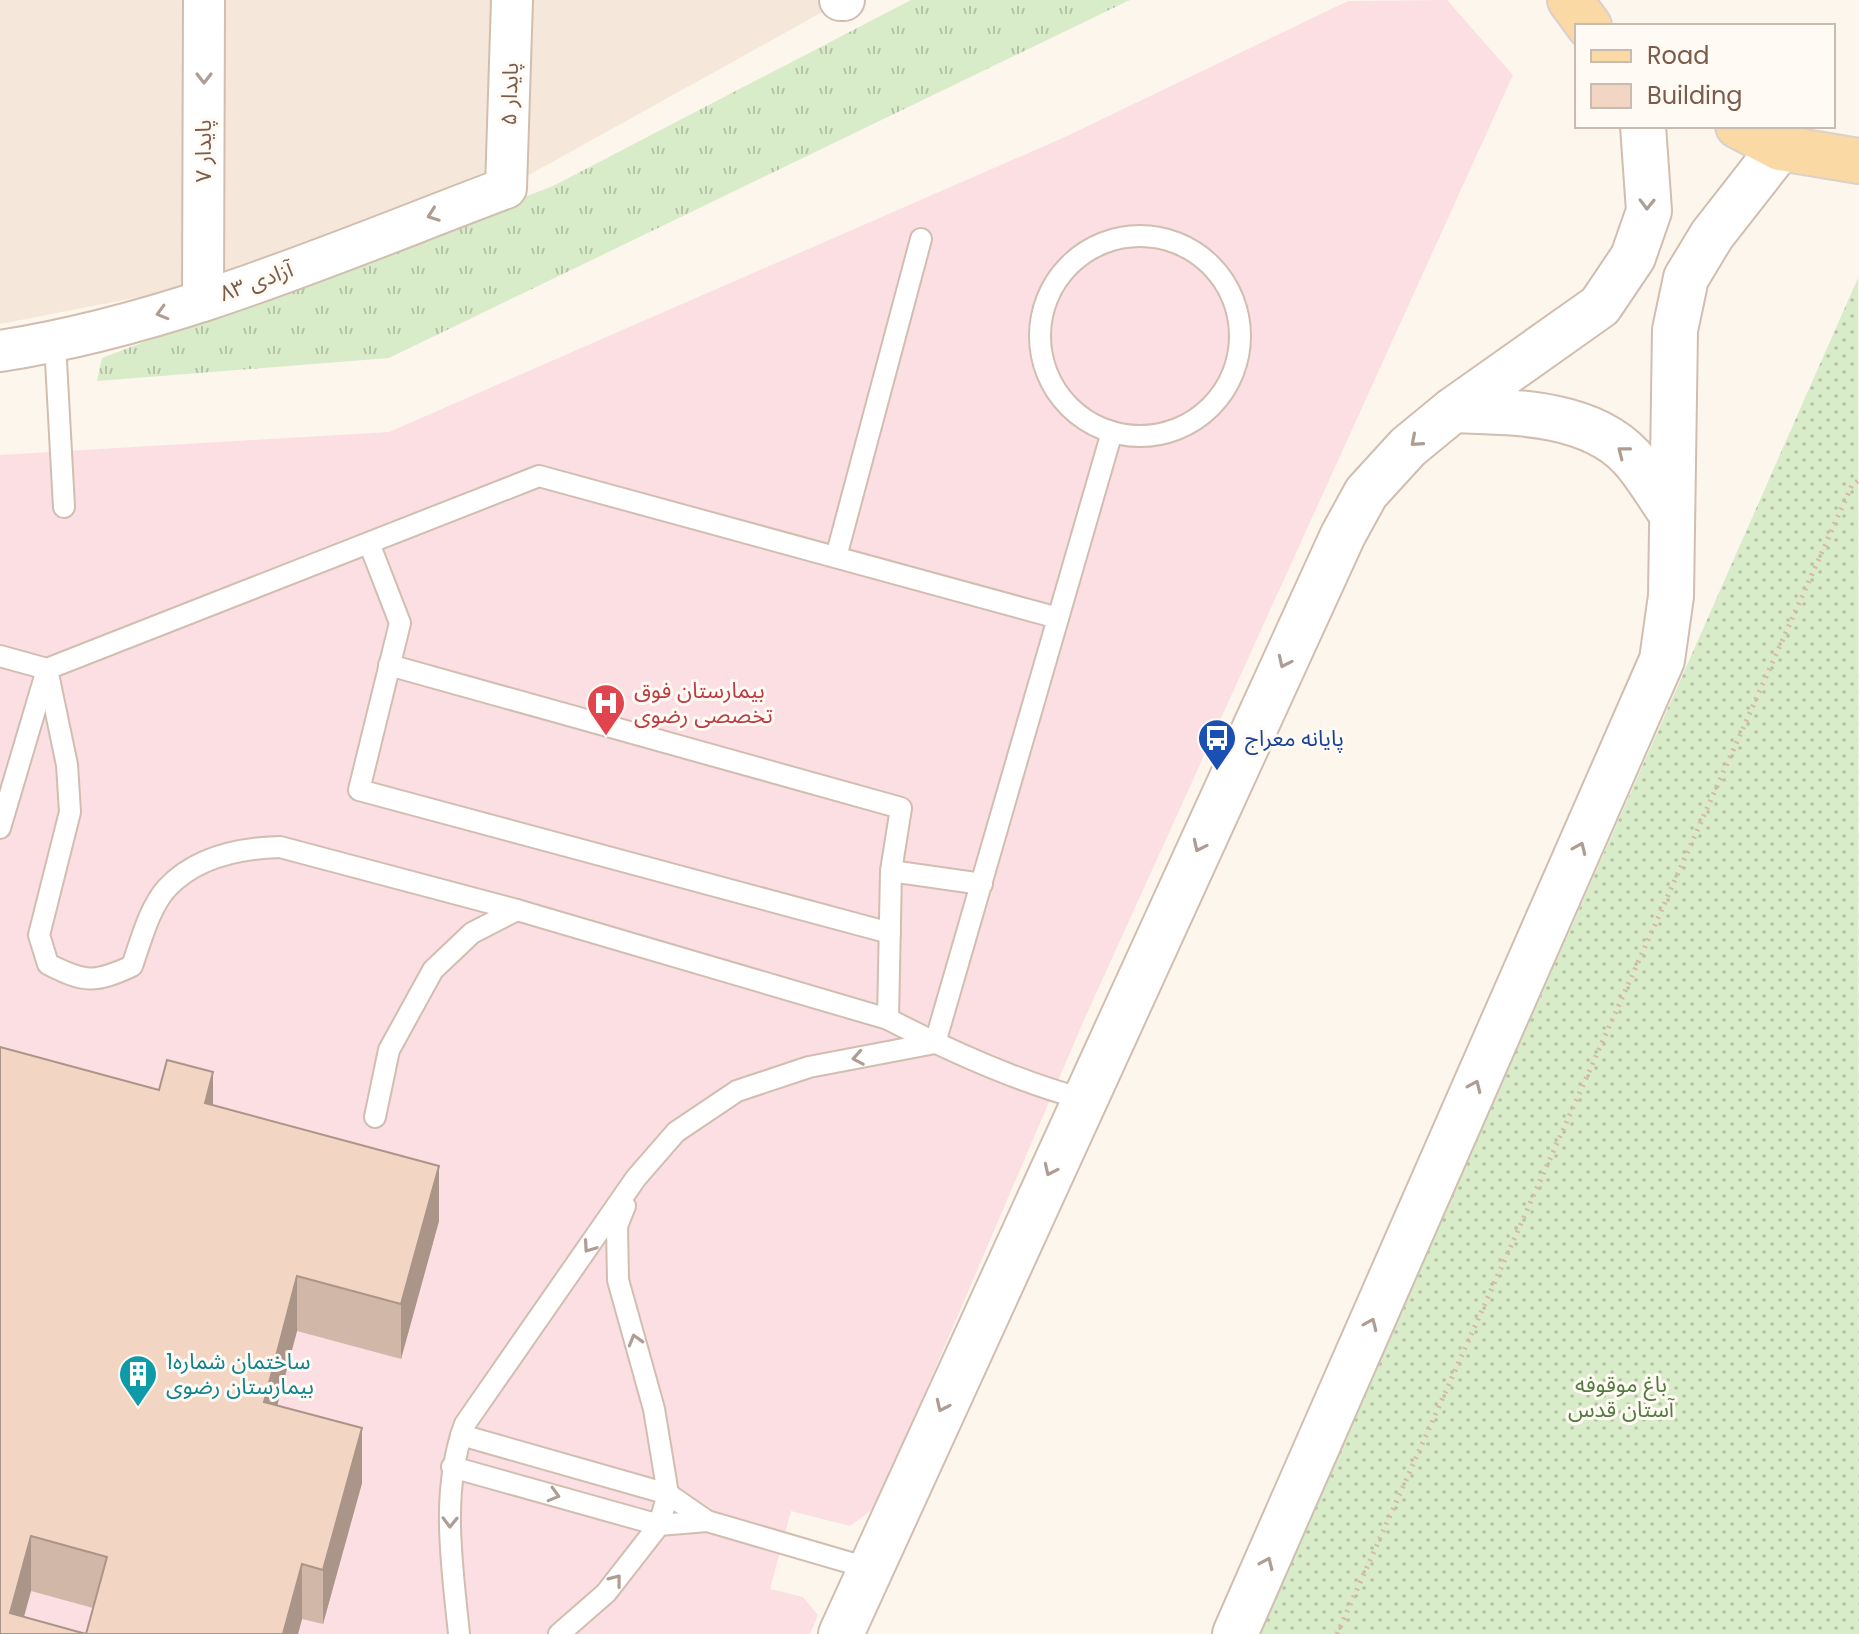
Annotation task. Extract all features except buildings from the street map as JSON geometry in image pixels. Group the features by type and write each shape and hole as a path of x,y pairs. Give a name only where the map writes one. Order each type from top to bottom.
{"main road":[{"path":"1570,0 1588,24"},
{"path":"1742,128 1780,148 1859,161"}],"street":[{"name":"پایدار ۷","path":"203,301 204,0"},
{"name":"پایدار ۵","path":"506,188 512,0"},
{"path":"841,1634 868,1568 1343,535 1366,493 1408,447 1453,410 1600,306 1633,257 1649,211 1643,128"},
{"path":"1235,1634 1662,660 1671,596 1675,330 1686,278 1712,235 1780,148"},
{"name":"آزادی ۸۳","path":"0,351 57,360 203,301 506,188"},
{"path":"1453,410 1535,413 1587,428 1630,455 1671,513"}],"lane":[{"path":"1137,236 1168,240 1197,253 1220,274 1235,302 1241,333 1237,364 1223,392 1202,415 1174,430 1159,433 1143,436 1112,432 1084,419 1061,397 1046,370 1040,339 1044,308 1057,280 1078,257 1106,242 1137,236"},
{"path":"836,557 921,239"},
{"path":"57,360 64,507"},
{"path":"935,1043 1112,432"},
{"path":"0,656 47,669 539,476 1058,618"},
{"path":"369,543 400,623 359,790 890,933"},
{"path":"389,665 901,808 891,871 888,1019"},
{"path":"47,669 67,765 70,812 39,935 48,964 74,978 101,981 132,966 146,925 167,888 201,865 240,848 280,847 517,910 888,1019 935,1043 1054,1091 1083,1099"},
{"path":"0,828 47,669"},
{"path":"891,871 982,884"},
{"path":"375,1117 389,1050 433,970 472,933 517,910"},
{"path":"459,1634 450,1537 452,1467 461,1435 636,1178 676,1132 737,1091 809,1067 935,1043"},
{"path":"559,1634 606,1593 659,1525 668,1494 654,1409 618,1280 617,1226 636,1178"},
{"path":"461,1435 668,1494 707,1521 868,1568"},
{"path":"452,1467 659,1525 707,1521"}],"path":[{"path":"1337,1634 1852,485 1859,480"}],"shaded area":[{"path":"0,0 844,0 399,247 0,324"},
{"name":"بیمارستان فوق تخصصی رضوی","path":"1447,0 1513,75 1084,1020 876,1507 850,1526 791,1511 770,1589 803,1597 818,1615 810,1634 0,1634 0,455 389,432 1065,137 1348,1"}],"green space":[{"path":"911,0 1130,0 389,358 97,381 102,358 553,186"},
{"name":"باغ موقوفه آستان قدس","path":"1858,278 1859,1634 1259,1634"}],"place":[{"name":"بیمارستان فوق تخصصی رضوی","path":"606,737"},
{"name":"پایانه معراج","path":"1217,772"},
{"name":"ساختمان شماره1 بیمارستان رضوی","path":"138,1408"}]}
